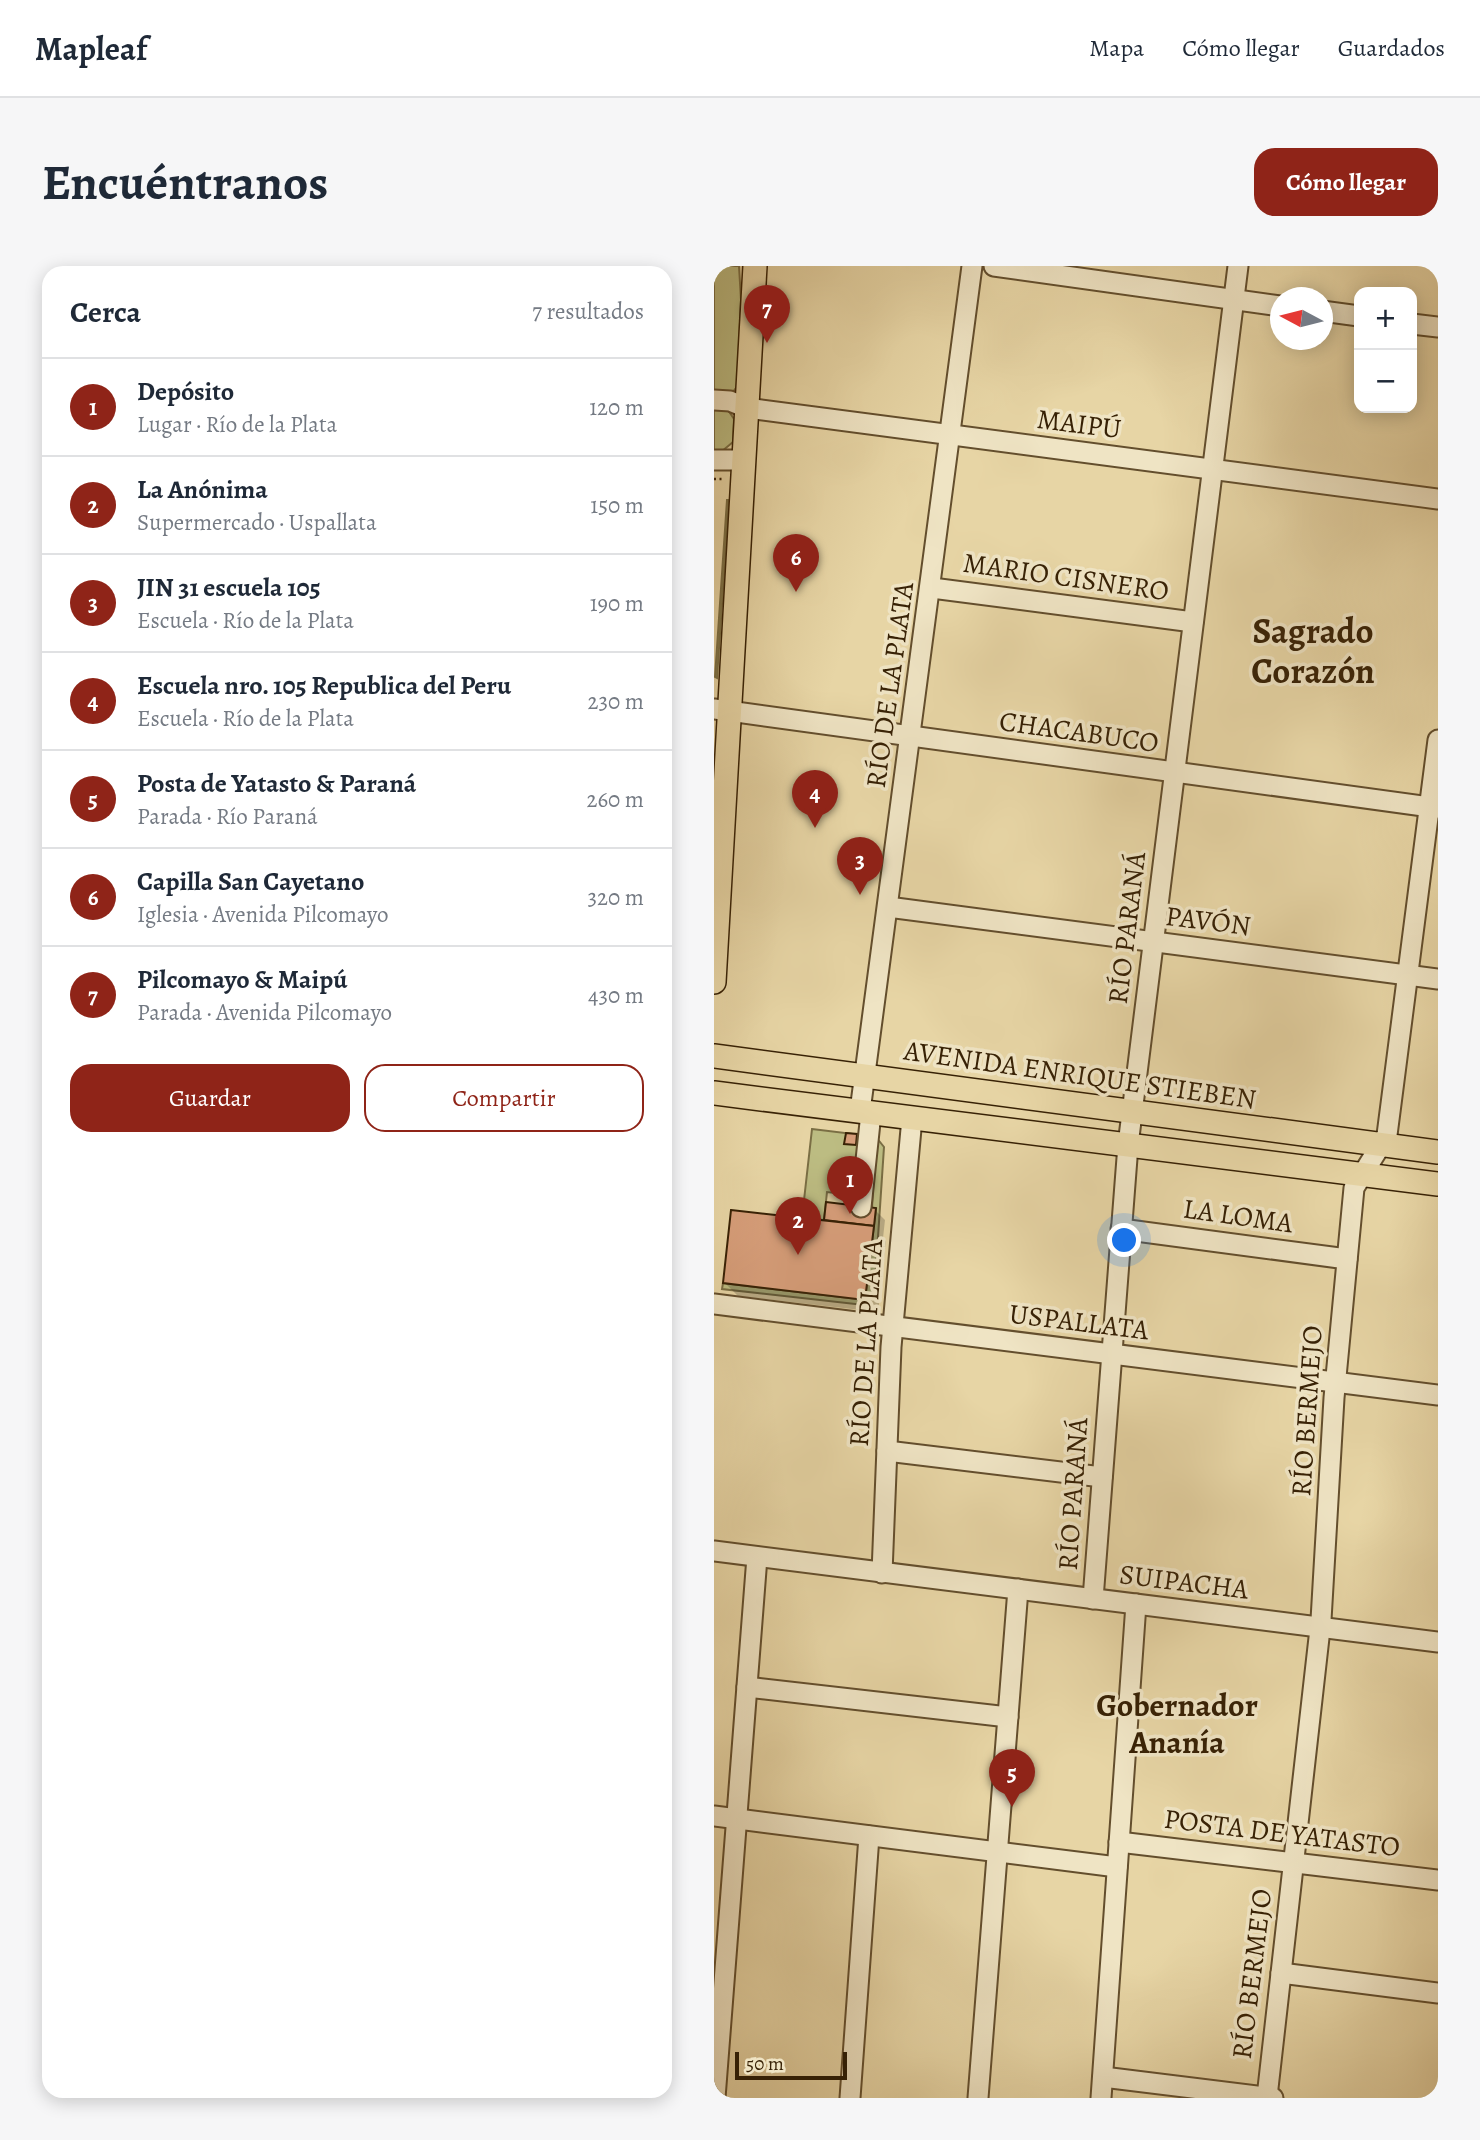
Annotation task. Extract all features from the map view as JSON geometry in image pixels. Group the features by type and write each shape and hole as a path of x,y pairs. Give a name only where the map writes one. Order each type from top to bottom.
{"main road":[{"path":"714,982 722,711 744,460 755,266"},
{"name":"AVENIDA ENRIQUE STIEBEN","path":"714,1056 1438,1152"},
{"path":"714,1093 1438,1184"}],"street":[{"name":"RÍO DE LA PLATA","path":"862,1207 869,1136 865,1076 932,588 972,266"},
{"path":"994,266 1270,304"},
{"name":"RÍO PARANÁ","path":"1093,1599 1128,1145 1238,266"},
{"path":"1333,312 1354,315"},
{"path":"1417,325 1438,327"},
{"name":"MAIPÚ","path":"714,400 730,401 747,408 1438,499"},
{"path":"714,460 744,460"},
{"name":"MARIO CISNERO","path":"932,588 1193,622"},
{"name":"CHACABUCO","path":"722,711 1434,807"},
{"name":"RÍO BERMEJO","path":"1267,2097 1320,1627 1336,1382 1354,1188 1384,1145 1388,1130 1434,807 1438,740"},
{"name":"PAVÓN","path":"888,906 1438,979"},
{"name":"RÍO DE LA PLATA","path":"882,1573 893,1327 912,1118"},
{"name":"LA LOMA","path":"1121,1229 1347,1259"},
{"name":"USPALLATA","path":"714,1304 1438,1395"},
{"path":"887,1451 1102,1477"},
{"name":"SUIPACHA","path":"714,1551 1438,1642"},
{"path":"715,2098 757,1557"},
{"name":"RÍO PARANÁ","path":"978,2098 1018,1589"},
{"path":"1101,2098 1136,1604"},
{"path":"747,1687 1008,1717"},
{"path":"714,1816 1117,1867"},
{"path":"850,2098 869,1836"},
{"name":"POSTA DE YATASTO","path":"1119,1842 1438,1880"},
{"path":"1281,1973 1438,1993"},
{"path":"1102,2077 1273,2098"}],"green space":[{"path":"714,266 739,266 741,300 737,387 732,393 714,392"},
{"path":"714,408 728,410 734,419 733,442 721,452 714,451"},
{"path":"729,500 717,678 715,677"},
{"path":"812,1129 862,1135 852,1195 827,1192 824,1220 802,1218"},
{"path":"876,1137 884,1147 874,1297 864,1305 722,1289 723,1283 865,1300 876,1209 872,1208"}],"building":[{"path":"846,1133 857,1134 856,1145 844,1144"},
{"path":"826,1202 876,1208 874,1226 824,1220"},
{"path":"731,1210 874,1226 865,1300 723,1283"}],"place":[{"name":"Pilcomayo & Maipú","path":"767,343"},
{"name":"Capilla San Cayetano","path":"796,592"},
{"name":"Escuela nro. 105 Republica del Peru","path":"815,828"},
{"name":"JIN 31 escuela 105","path":"860,895"},
{"name":"Depósito","path":"850,1214"},
{"name":"La Anónima","path":"798,1255"},
{"name":"Posta de Yatasto & Paraná","path":"1012,1807"}],"district":[{"name":"Sagrado Corazón","path":"1313,651"},
{"name":"Gobernador Ananía","path":"1177,1724"}]}
